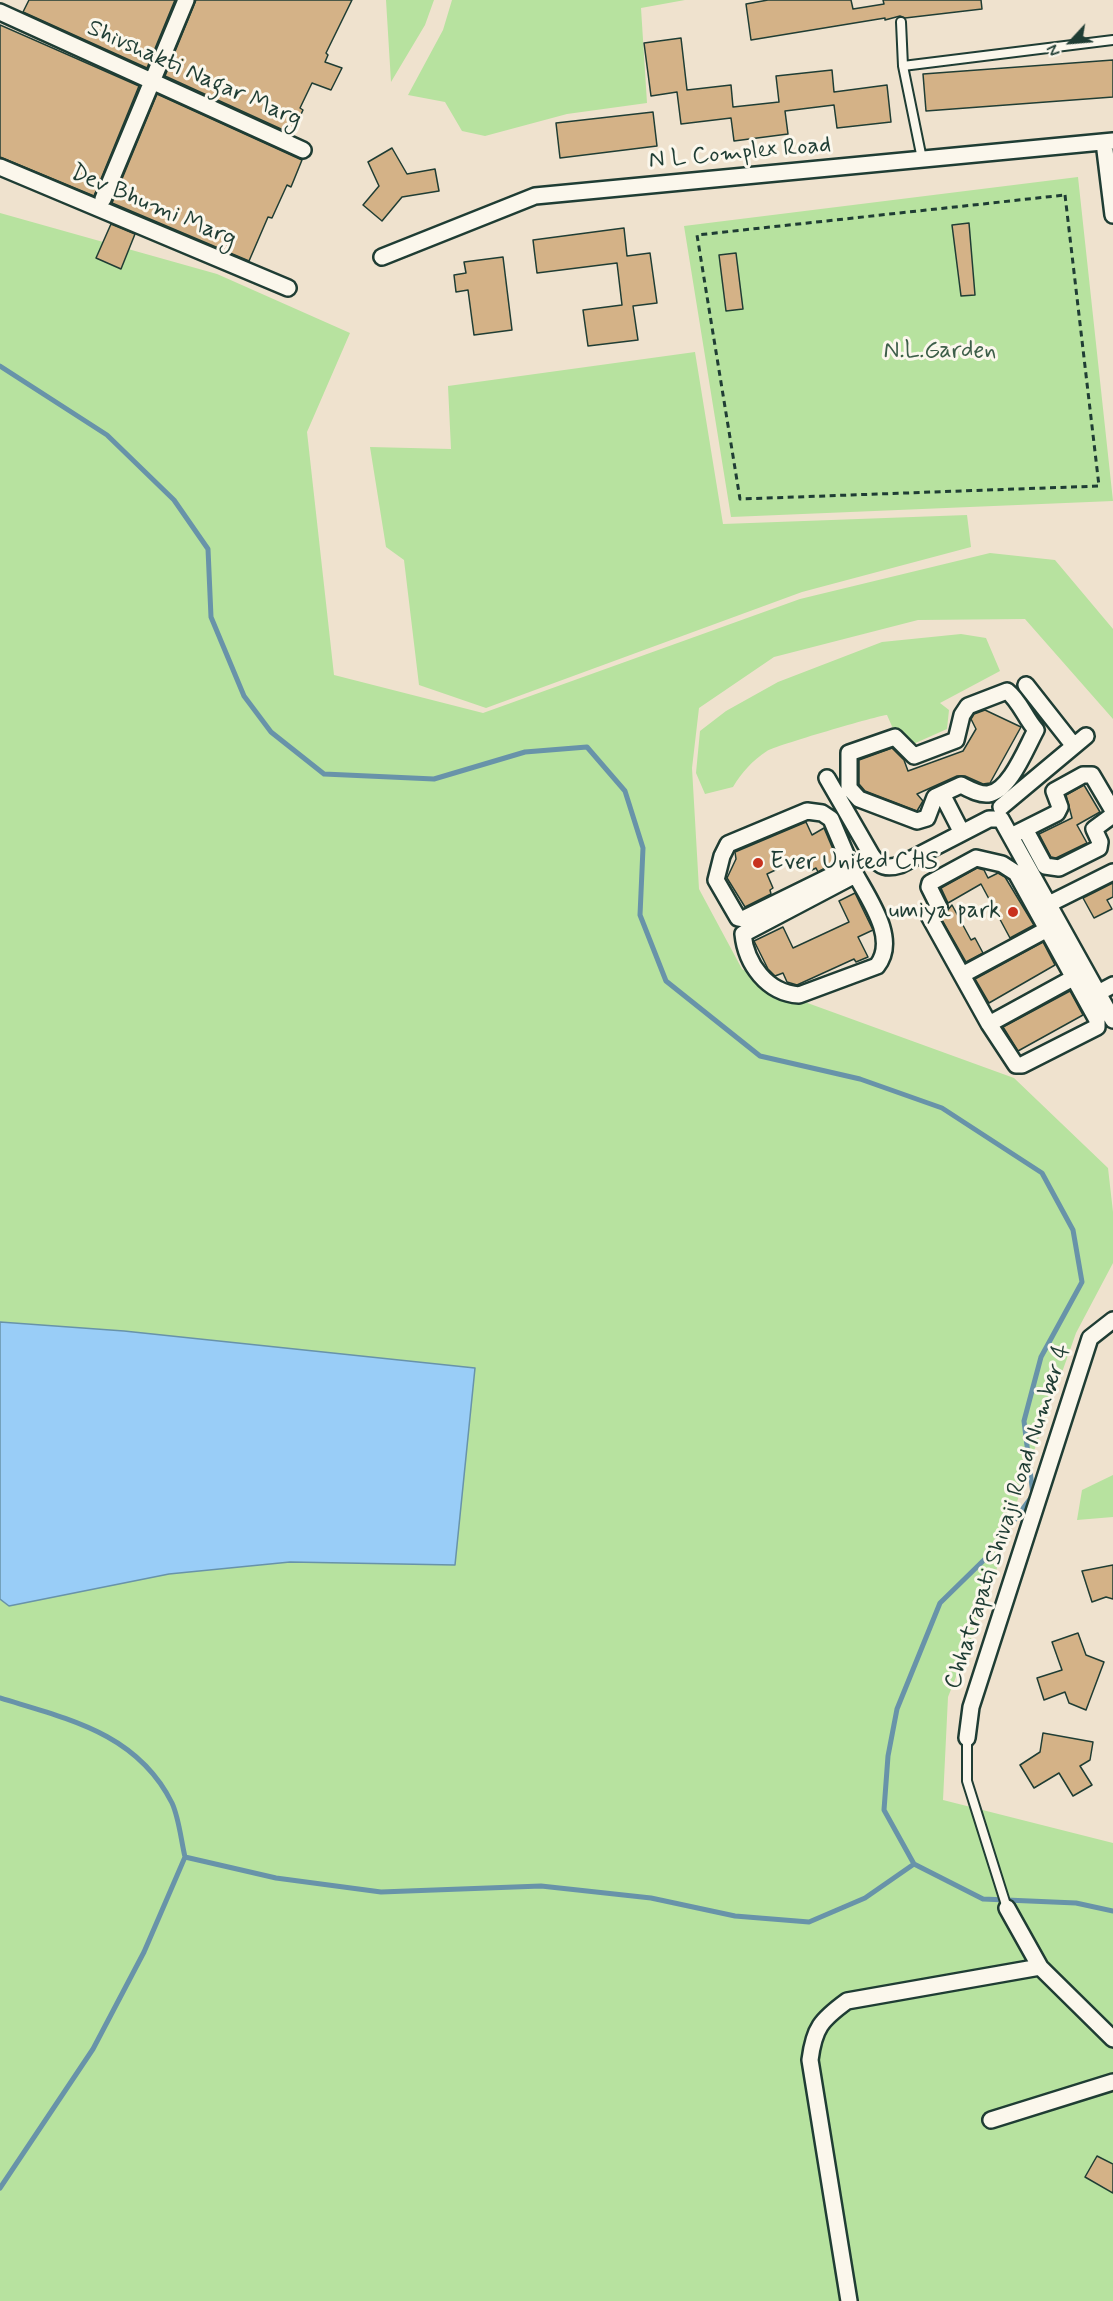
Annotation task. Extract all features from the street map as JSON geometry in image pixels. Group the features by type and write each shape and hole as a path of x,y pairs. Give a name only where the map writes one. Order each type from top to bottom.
{"street":[{"path":"103,199 186,0"},
{"name":"Shivshakti Nagar Marg","path":"0,12 303,150"},
{"path":"1109,141 1113,215"},
{"name":"N L Complex Road","path":"382,257 535,196 1109,141"},
{"name":"Dev Bhumi Marg","path":"0,167 288,288"},
{"path":"1026,685 1074,747"},
{"path":"1007,691 1016,698 1024,717 1036,730 1018,765 1000,790 987,795 961,785 935,797 927,818 917,821 859,799 849,788 849,753 895,737 915,756 956,740 962,715 968,706 1007,691"},
{"path":"827,778 875,860 890,868 900,866 1001,813 1086,736"},
{"path":"1000,790 1001,813 1045,866 1059,868 1099,848 1100,842 1094,829 1113,814 1112,809 1092,775 1083,774 1054,790 1059,807 1057,813 1018,832"},
{"path":"942,794 962,833"},
{"path":"853,871 742,934 751,962 765,981 791,994 799,995 877,966 881,960 882,928 853,871 831,819 822,813 807,811 728,844 722,856 716,880 738,918 743,919 853,871 875,860"},
{"path":"1018,832 1049,904 1054,926"},
{"path":"976,858 1002,864 1016,873 1054,926 1080,974 1097,1020 1097,1027 1022,1065 1016,1065 989,1024 930,920 931,912 939,907 929,885 976,858"},
{"path":"1049,904 1113,872"},
{"path":"962,975 1054,926"},
{"path":"1080,974 1098,993 1112,1015"},
{"path":"989,1024 1080,974"},
{"path":"1098,993 1113,985"},
{"name":"Chhatrapati Shivaji Road Number 4","path":"967,1738 971,1707 1090,1338 1113,1320"},
{"path":"1007,1908 1040,1967 1113,2039"},
{"path":"849,2301 810,2060 813,2037 825,2017 847,2001 1040,1967"},
{"path":"991,2120 1113,2082"}],"lane":[{"path":"901,22 903,66 922,159"},
{"path":"903,66 1113,40"},
{"path":"967,1738 967,1780 1000,1892 1007,1908"}],"path":[{"path":"1065,195 1099,486 740,499 698,235 1065,195"}],"green space":[{"path":"386,0 434,0 425,25 391,82"},
{"path":"452,0 685,0 641,8 647,103 567,114 485,136 462,131 445,102 408,95 443,30"},
{"name":"N.L.Garden","path":"1078,177 1113,501 731,517 684,226"},
{"path":"0,213 217,274 350,333 307,432 334,675 483,713 800,599 990,553 1055,560 1113,629 1113,719 1025,619 918,620 774,657 699,708 692,768 699,889 742,969 791,997 1014,1078 1108,1168 1113,1212 1113,1263 1076,1333 1024,1479 990,1591 948,1697 943,1800 1113,1843 1113,2301 0,2301"},
{"path":"695,352 723,524 967,515 971,547 802,592 486,708 419,685 404,560 386,547 370,447 451,449 448,386"},
{"path":"961,634 986,638 1000,671 940,703 949,710 947,729 902,749 887,715 866,720 767,751 748,767 733,787 705,794 696,773 700,731 726,711 778,682 882,642"},
{"path":"1113,1475 1113,1517 1077,1520 1082,1490"}],"water":[{"path":"0,1322 124,1331 475,1368 455,1565 290,1562 169,1574 9,1606 0,1599"}],"building":[{"path":"29,0 175,0 147,68 23,12"},
{"path":"196,0 352,0 326,53 328,55 325,62 342,68 331,90 312,83 300,108 303,110 292,134 165,76"},
{"path":"768,0 851,0 853,9 884,4 883,0 981,0 982,9 905,18 900,16 885,20 885,18 751,40 746,4"},
{"path":"0,25 139,86 94,196 0,157"},
{"path":"681,38 687,90 731,85 733,107 779,102 776,76 832,70 834,92 887,85 891,122 837,128 834,105 785,111 788,134 734,141 731,118 681,124 677,92 651,96 644,43"},
{"path":"1113,60 1113,97 926,111 923,74"},
{"path":"157,94 302,160 291,187 287,185 272,218 268,217 249,261 112,203"},
{"path":"653,112 657,146 560,158 556,123"},
{"path":"392,148 407,174 435,169 439,191 402,197 382,221 363,205 379,186 368,162"},
{"path":"969,223 975,295 961,296 952,225"},
{"path":"111,224 135,234 121,269 96,258"},
{"path":"624,228 627,256 650,253 657,303 633,306 638,340 588,346 583,310 622,305 617,263 537,273 533,240"},
{"path":"736,253 743,309 726,311 719,255"},
{"path":"503,257 512,330 474,335 468,290 456,292 454,275 466,273 464,262"},
{"path":"985,710 1021,727 990,783 983,784 965,776 957,776 917,794 923,801 917,811 865,791 859,784 859,760 892,748 904,760 908,771 963,751 976,729 971,719 974,714"},
{"path":"1084,785 1100,812 1077,825 1087,843 1056,858 1051,857 1039,834 1072,818 1066,795"},
{"name":"Ever United CHS","path":"806,822 812,835 824,828 838,861 818,872 816,868 812,870 805,856 767,874 773,888 770,890 771,894 745,907 727,878 736,859 735,852"},
{"path":"977,868 984,870 988,878 998,873 1005,877 1034,925 1010,938 981,884 948,903 941,888"},
{"path":"1113,883 1113,897 1107,900 1112,909 1094,918 1083,898"},
{"path":"855,893 873,930 858,937 868,957 856,962 854,959 797,985 787,982 783,973 775,976 768,969 754,941 783,927 793,948 849,922 839,901"},
{"path":"952,905 971,940 975,938 983,953 966,962 941,918"},
{"path":"1043,942 1055,965 989,1003 975,979"},
{"path":"1070,991 1083,1015 1018,1051 1003,1027"},
{"path":"1113,1565 1113,1599 1106,1597 1092,1602 1082,1571"},
{"path":"1078,1633 1086,1655 1104,1662 1086,1710 1069,1703 1065,1692 1044,1700 1037,1678 1062,1670 1052,1642"},
{"path":"1043,1733 1093,1742 1090,1760 1080,1766 1092,1785 1073,1796 1059,1773 1034,1788 1020,1765 1040,1752"},
{"path":"1097,2156 1113,2164 1113,2193 1085,2177"}],"waterway":[{"path":"0,366 107,435 174,500 208,549 211,617 244,696 271,732 324,774 434,779 525,752 587,747 625,791 643,848 640,915 666,981 760,1056 860,1079 942,1108 1042,1173 1073,1230 1082,1282 1041,1357 1024,1421 1033,1495 986,1558 940,1603 897,1709 888,1756 884,1810 914,1864"},
{"path":"0,1698 51,1713 98,1732 140,1760 157,1779 172,1803 185,1857"},
{"path":"0,2188 93,2049 144,1952 185,1857 276,1878 381,1892 541,1886 651,1898 735,1916 809,1922 865,1898 914,1864 983,1899 1076,1903 1113,1911"}],"place":[{"name":"Ever United CHS","path":"758,863"},
{"name":"umiya park","path":"1013,912"}]}
